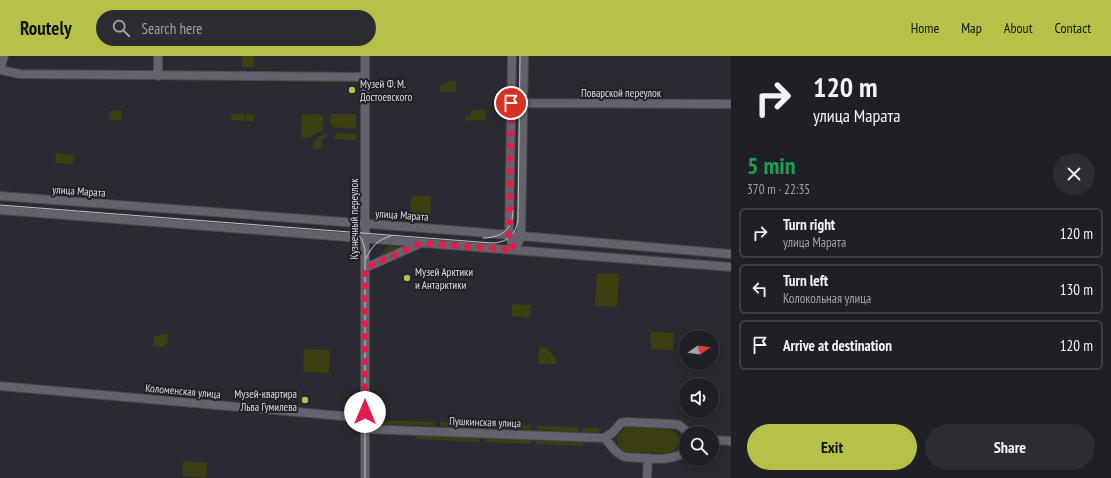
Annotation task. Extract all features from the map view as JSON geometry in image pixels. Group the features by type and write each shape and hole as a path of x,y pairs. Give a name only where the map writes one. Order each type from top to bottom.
{"street":[{"path":"4,56 0,70 20,74 365,77"},
{"path":"158,56 158,76"},
{"name":"Кузнечный переулок","path":"365,56 365,478"},
{"path":"512,56 509,235 514,250"},
{"path":"514,250 521,237 524,56"},
{"name":"Поварской переулок","path":"511,103 731,104"},
{"name":"улица Марата","path":"0,196 509,235 731,254"},
{"path":"0,210 731,267"},
{"path":"365,268 421,243"},
{"name":"Коломенская улица","path":"0,386 365,418"},
{"path":"612,445 604,438 612,433 621,423 671,424 680,426"},
{"name":"Пушкинская улица","path":"365,429 604,438"},
{"path":"612,433 612,445 614,450 618,454 625,457 670,459 679,456"},
{"path":"719,440 731,441"},
{"path":"647,478 648,458"}],"green space":[{"path":"242,56 254,56 254,67 242,67"},
{"path":"449,81 456,81 456,92 440,92 440,85 444,85"},
{"path":"471,110 485,110 485,120 466,121 466,116 471,116"},
{"path":"109,111 122,111 121,120 109,120"},
{"path":"245,114 244,121 231,120 230,115"},
{"path":"246,114 254,115 254,121 246,121"},
{"path":"320,114 323,117 323,130 310,137 301,138 302,115"},
{"path":"331,114 356,114 356,129 333,127 330,122"},
{"path":"337,133 356,134 356,140 333,139"},
{"path":"322,135 326,135 326,138 322,138 322,149 313,149 315,140"},
{"path":"56,153 74,155 73,164 55,163"},
{"path":"412,195 431,196 430,219 410,217"},
{"path":"388,246 403,247 381,256"},
{"path":"597,273 619,274 617,307 595,306"},
{"path":"512,304 531,305 530,318 512,316"},
{"path":"651,332 674,333 673,350 651,349"},
{"path":"162,334 168,334 167,343 164,347 153,346 154,335 160,336"},
{"path":"539,347 547,347 557,361 554,364 538,364"},
{"path":"304,349 330,350 329,373 303,372"},
{"path":"378,420 435,422 435,426 378,424"},
{"path":"440,422 472,423 472,428 440,426"},
{"path":"477,423 530,425 530,430 477,428"},
{"path":"537,426 578,427 578,432 537,430"},
{"path":"627,427 667,429 672,430 678,435 679,441 677,447 668,453 626,452 619,447 617,438 621,431"},
{"path":"583,428 599,428 599,432 583,432"},
{"path":"417,435 479,437 479,442 417,439"},
{"path":"486,438 530,440 530,444 485,442"},
{"path":"536,440 583,442 583,446 536,444"},
{"path":"183,461 207,463 206,478 182,476"}],"tram line":[{"path":"0,205 497,243 510,237 515,230 518,220 520,56"},
{"path":"483,238 489,238 505,232 511,223 513,210"},
{"path":"353,231 362,239 365,250 365,478"},
{"path":"366,259 376,244 382,239 391,236"}],"place":[{"name":"Музей Ф. М. Достоевского","path":"352,90"},
{"name":"Музей Арктики и Антарктики","path":"407,278"},
{"name":"Музей-квартира Льва Гумилева","path":"305,400"}],"route":[{"path":"365,412 365,268 421,243 514,250 509,235 511,103"}]}
